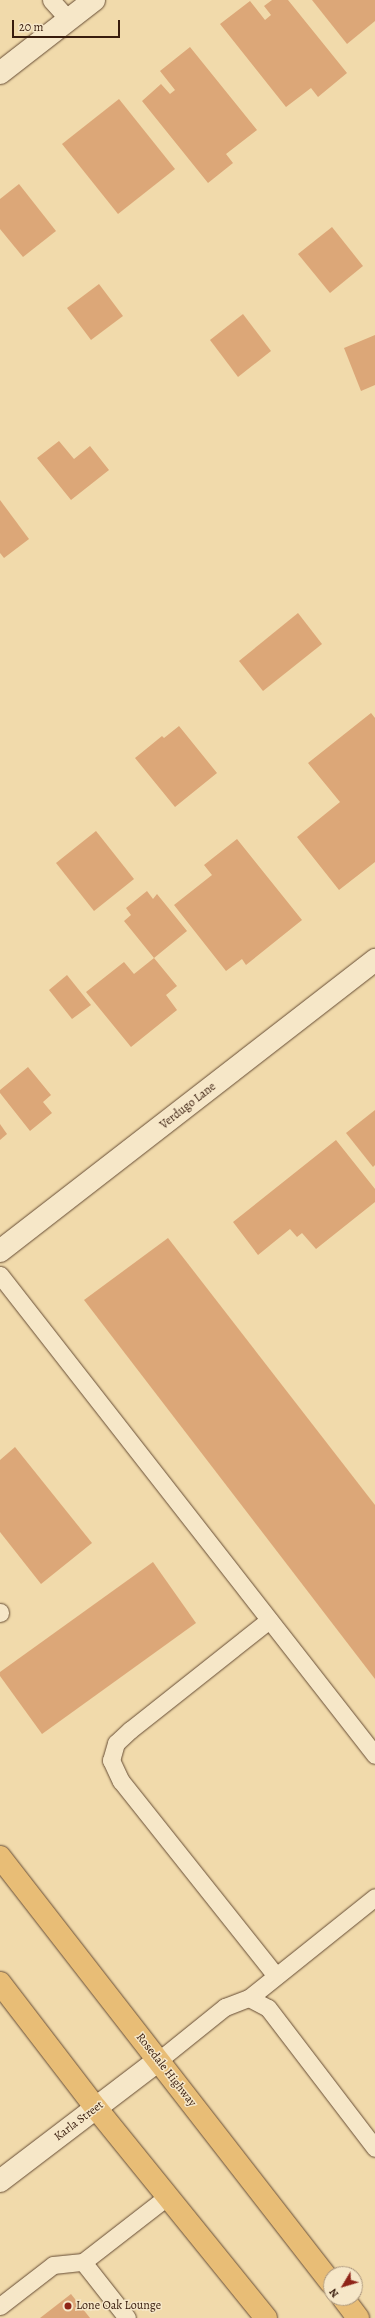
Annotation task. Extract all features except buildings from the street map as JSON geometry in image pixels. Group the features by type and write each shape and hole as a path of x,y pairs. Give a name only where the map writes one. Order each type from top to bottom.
{"main road":[{"name":"Rosedale Highway","path":"0,1857 323,2273"},
{"path":"0,1983 96,2108 266,2318"},
{"path":"349,2306 358,2318"}],"street":[{"path":"0,73 94,0"},
{"name":"Verdugo Lane","path":"0,1251 375,960"},
{"name":"Karla Street","path":"0,2181 159,2060"}],"lane":[{"path":"51,0 69,20"},
{"path":"0,1275 375,1755"},
{"path":"269,1620 116,1742 111,1760 122,1781 276,1976"},
{"path":"159,2060 224,2007 249,1998 375,1897"},
{"path":"249,1998 268,2008 375,2148"},
{"path":"0,2306 53,2265 83,2262 168,2196"},
{"path":"83,2262 127,2318"}],"place":[{"name":"Lone Oak Lounge","path":"68,2306"}]}
